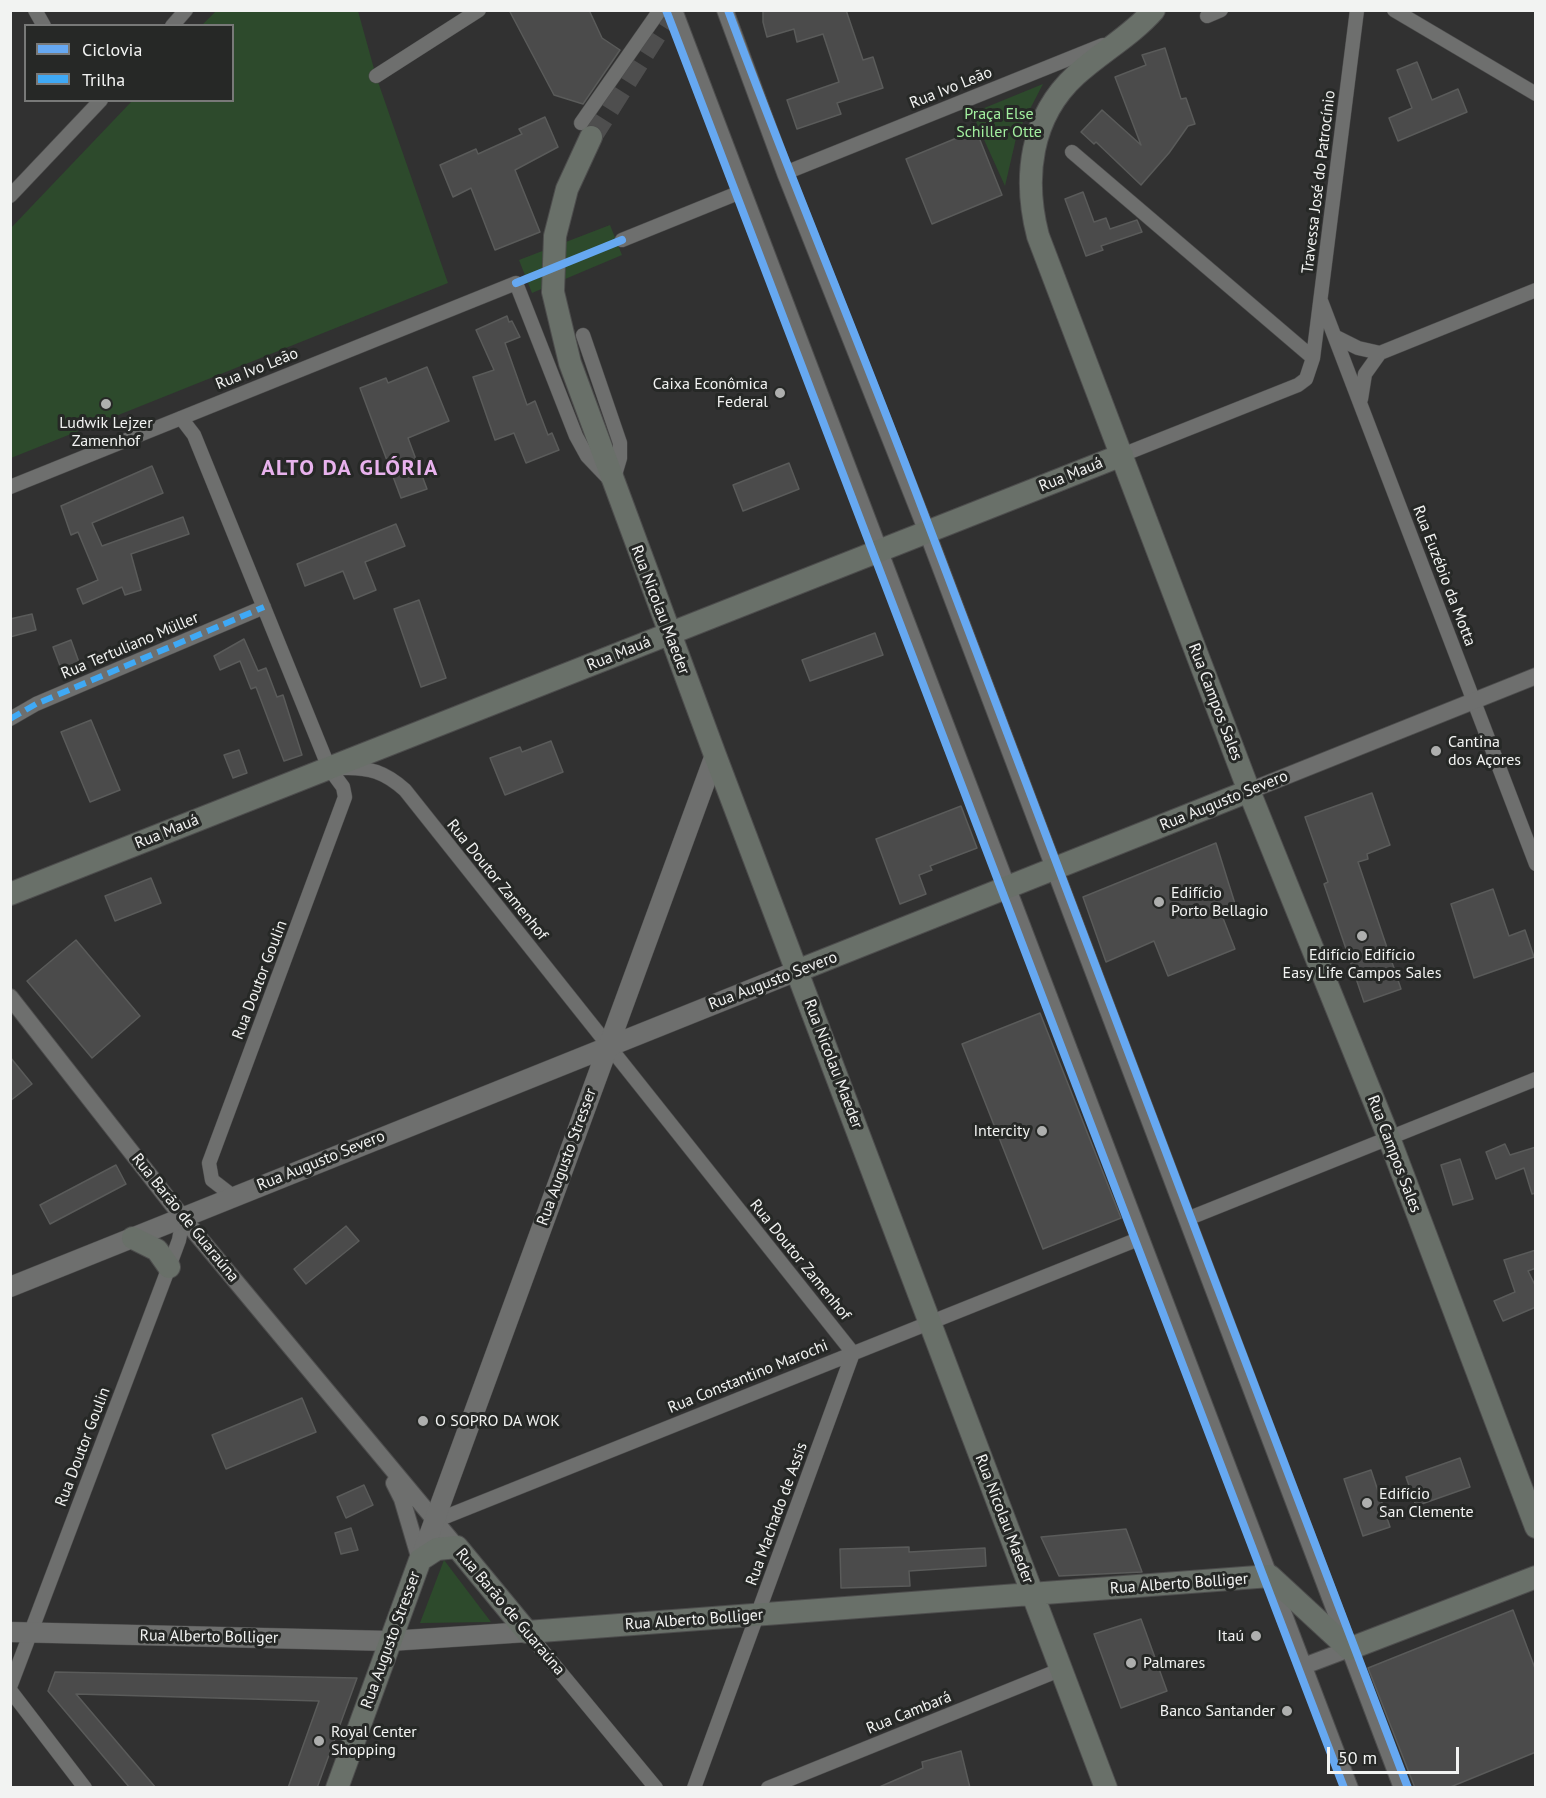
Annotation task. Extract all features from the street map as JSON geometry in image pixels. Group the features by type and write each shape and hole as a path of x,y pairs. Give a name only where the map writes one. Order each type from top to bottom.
{"main road":[{"name":"Rua Campos Sales","path":"1154,10 1129,34 1077,74 1054,100 1037,135 1030,181 1034,220 1042,249 1249,791 1389,1138 1536,1527"},
{"name":"Rua Nicolau Maeder","path":"586,130 560,212 552,268 562,336 613,483 714,754 1106,1788"},
{"name":"Rua Mauá","path":"10,894 1122,455"},
{"name":"Rua Augusto Stresser","path":"337,1788 714,754"},
{"name":"Rua Augusto Severo","path":"10,1287 608,1045 798,972 1249,791"},
{"path":"133,1238 157,1250 170,1267"},
{"name":"Rua Augusto Stresser","path":"420,1560 437,1549 457,1547"},
{"name":"Rua Barão de Guaraúna","path":"457,1547 527,1632"},
{"name":"Rua Alberto Bolliger","path":"10,1632 390,1641 1270,1576 1349,1649"},
{"path":"1349,1649 1536,1577"},
{"path":"478,1635 499,1624 507,1608"}],"street":[{"path":"34,10 43,24"},
{"path":"174,24 186,10"},
{"path":"376,76 479,10"},
{"path":"586,130 660,10"},
{"path":"674,10 1350,1788"},
{"path":"725,10 785,173 927,532 1402,1788"},
{"path":"1207,16 1221,10"},
{"name":"Travessa José do Patrocínio","path":"1313,358 1357,10"},
{"path":"1394,10 1536,94"},
{"name":"Rua Ivo Leão","path":"785,173 1129,34"},
{"path":"10,196 95,103"},
{"path":"1072,152 1313,358"},
{"path":"622,240 743,191"},
{"name":"Rua Ivo Leão","path":"10,487 516,283 576,435 587,456 613,483"},
{"path":"1360,402 1365,374 1380,353 1536,290"},
{"name":"Rua Euzébio da Motta","path":"1321,301 1536,864"},
{"path":"583,335 620,443 620,458 613,483"},
{"path":"1336,337 1358,348 1380,353"},
{"name":"Rua Mauá","path":"1122,455 1298,386 1305,379 1313,358"},
{"path":"181,418 194,435 329,768"},
{"name":"Rua Tertuliano Müller","path":"10,719 36,704 264,607"},
{"name":"Rua Augusto Severo","path":"1249,791 1536,676"},
{"name":"Rua Doutor Zamenhof","path":"329,768 362,767 379,771 405,790 853,1353"},
{"name":"Rua Doutor Goulin","path":"234,1197 212,1180 209,1163 343,808 345,797 343,787 329,768"},
{"name":"Rua Barão de Guaraúna","path":"10,997 183,1218 457,1547"},
{"path":"1187,1219 1536,1079"},
{"name":"Rua Doutor Goulin","path":"10,1689 170,1267 183,1218"},
{"name":"Rua Constantino Marochi","path":"435,1521 1141,1238"},
{"name":"Rua Machado de Assis","path":"694,1788 853,1353"},
{"name":"Rua Barão de Guaraúna","path":"365,1436 402,1499 420,1560"},
{"name":"Rua Barão de Guaraúna","path":"527,1632 656,1788"},
{"path":"1304,1666 1349,1649"},
{"name":"Rua Cambará","path":"768,1788 1062,1669"},
{"path":"10,1689 85,1788"}],"green space":[{"path":"216,11 358,11 376,76 448,283 11,458 10,229 131,102 234,102 234,24 203,24"},
{"name":"Praça Else Schiller Otte","path":"1043,84 1017,134 1005,186 972,113"},
{"path":"610,225 622,255 532,293 519,260"},
{"path":"444,1560 491,1622 420,1623"}],"building":[{"path":"509,10 589,10 602,38 620,50 583,104 554,95"},
{"path":"763,10 846,10 863,60 873,57 883,88 837,103 841,114 797,129 787,100 839,82 823,34 797,42 794,29 767,37"},
{"path":"1165,48 1181,99 1186,98 1195,124 1188,126 1169,153 1141,185 1096,142 1094,144 1081,132 1102,110 1141,145 1115,77 1146,65 1142,55"},
{"path":"1417,62 1432,100 1458,89 1467,112 1398,141 1389,118 1412,108 1397,70"},
{"path":"545,117 558,147 515,170 540,232 495,250 471,188 453,197 440,165 476,149 478,154 522,134 519,129"},
{"path":"976,130 1002,195 932,224 906,159"},
{"path":"1083,192 1094,222 1106,218 1110,229 1137,220 1142,232 1101,246 1103,250 1086,256 1065,199"},
{"path":"507,316 520,337 505,343 527,405 535,401 548,435 552,433 559,450 526,463 514,433 495,440 473,377 494,370 476,330"},
{"path":"427,367 449,421 408,438 427,489 401,498 360,388 386,378 388,383"},
{"path":"789,463 799,489 743,511 733,485"},
{"path":"152,466 163,493 92,523 102,546 183,517 189,534 131,554 141,590 125,595 122,587 83,604 77,589 98,580 78,532 71,535 61,506"},
{"path":"396,524 405,546 365,562 376,590 354,599 343,571 305,586 297,564"},
{"path":"419,600 446,678 421,687 394,609"},
{"path":"32,614 36,630 10,637 10,619"},
{"path":"875,633 883,655 810,681 802,660"},
{"path":"244,639 258,671 266,668 277,697 283,695 302,755 284,761 256,687 251,689 240,661 220,670 214,656"},
{"path":"71,640 80,665 62,671 53,647"},
{"path":"91,720 120,790 90,802 61,732"},
{"path":"551,741 563,772 505,795 490,758 520,747 522,752"},
{"path":"239,750 247,773 233,778 224,755"},
{"path":"1372,793 1390,845 1367,854 1368,859 1358,862 1401,989 1364,1002 1324,884 1328,882 1305,817"},
{"path":"961,806 977,848 930,866 932,870 919,875 926,894 900,904 876,839"},
{"name":"Edifício Porto Bellagio","path":"1216,843 1236,907 1221,913 1235,949 1168,976 1154,941 1106,962 1083,897"},
{"path":"151,878 161,903 115,921 105,896"},
{"path":"1493,889 1509,936 1525,930 1534,957 1474,978 1451,904"},
{"path":"76,940 140,1016 92,1058 27,981"},
{"name":"Intercity","path":"1040,1013 1121,1218 1043,1249 962,1044"},
{"path":"10,1057 32,1084 10,1101"},
{"path":"1505,1144 1510,1155 1536,1147 1536,1193 1532,1194 1524,1168 1496,1179 1486,1152"},
{"path":"1460,1159 1473,1199 1453,1205 1441,1165"},
{"path":"116,1165 126,1184 50,1224 40,1205"},
{"path":"346,1226 359,1241 306,1284 294,1269"},
{"path":"1536,1250 1536,1268 1528,1271 1536,1287 1536,1307 1503,1321 1494,1301 1515,1292 1504,1260"},
{"path":"302,1398 316,1432 226,1469 212,1435"},
{"path":"1460,1458 1470,1487 1416,1506 1406,1477"},
{"name":"Edifício San Clemente","path":"1371,1470 1390,1527 1363,1536 1344,1479"},
{"path":"364,1485 373,1505 346,1518 337,1497"},
{"path":"351,1528 358,1550 341,1554 335,1533"},
{"path":"1126,1529 1142,1572 1059,1576 1041,1537"},
{"path":"909,1547 909,1552 985,1548 986,1566 909,1571 910,1586 841,1588 840,1549"},
{"path":"1513,1610 1536,1671 1536,1752 1448,1788 1415,1788 1368,1668"},
{"name":"Palmares","path":"1141,1619 1167,1691 1121,1708 1094,1634"},
{"name":"Royal Center Shopping","path":"55,1672 357,1678 317,1788 288,1788 319,1701 76,1694 156,1788 130,1788 48,1691"},
{"path":"961,1751 970,1788 877,1788 923,1768 922,1762"}],"tunnel":[{"path":"591,137 671,10"}],"marked path":[{"path":"10,719 36,704 264,607"}],"cycle path":[{"path":"666,10 1344,1788"},
{"path":"728,10 872,377 1408,1788"},
{"path":"516,283 622,240"}],"place":[{"name":"Caixa Econômica Federal","path":"780,393"},
{"name":"Ludwik Lejzer Zamenhof","path":"106,404"},
{"name":"Cantina dos Açores","path":"1436,751"},
{"name":"Edifício Porto Bellagio","path":"1159,902"},
{"name":"Edifício Edifício Easy Life Campos Sales","path":"1362,936"},
{"name":"Intercity","path":"1042,1131"},
{"name":"O SOPRO DA WOK","path":"423,1421"},
{"name":"Edifício San Clemente","path":"1367,1503"},
{"name":"Itaú","path":"1256,1636"},
{"name":"Palmares","path":"1131,1663"},
{"name":"Banco Santander","path":"1287,1711"},
{"name":"Royal Center Shopping","path":"319,1741"}],"district":[{"name":"ALTO DA GLÓRIA","path":"350,469"}]}
